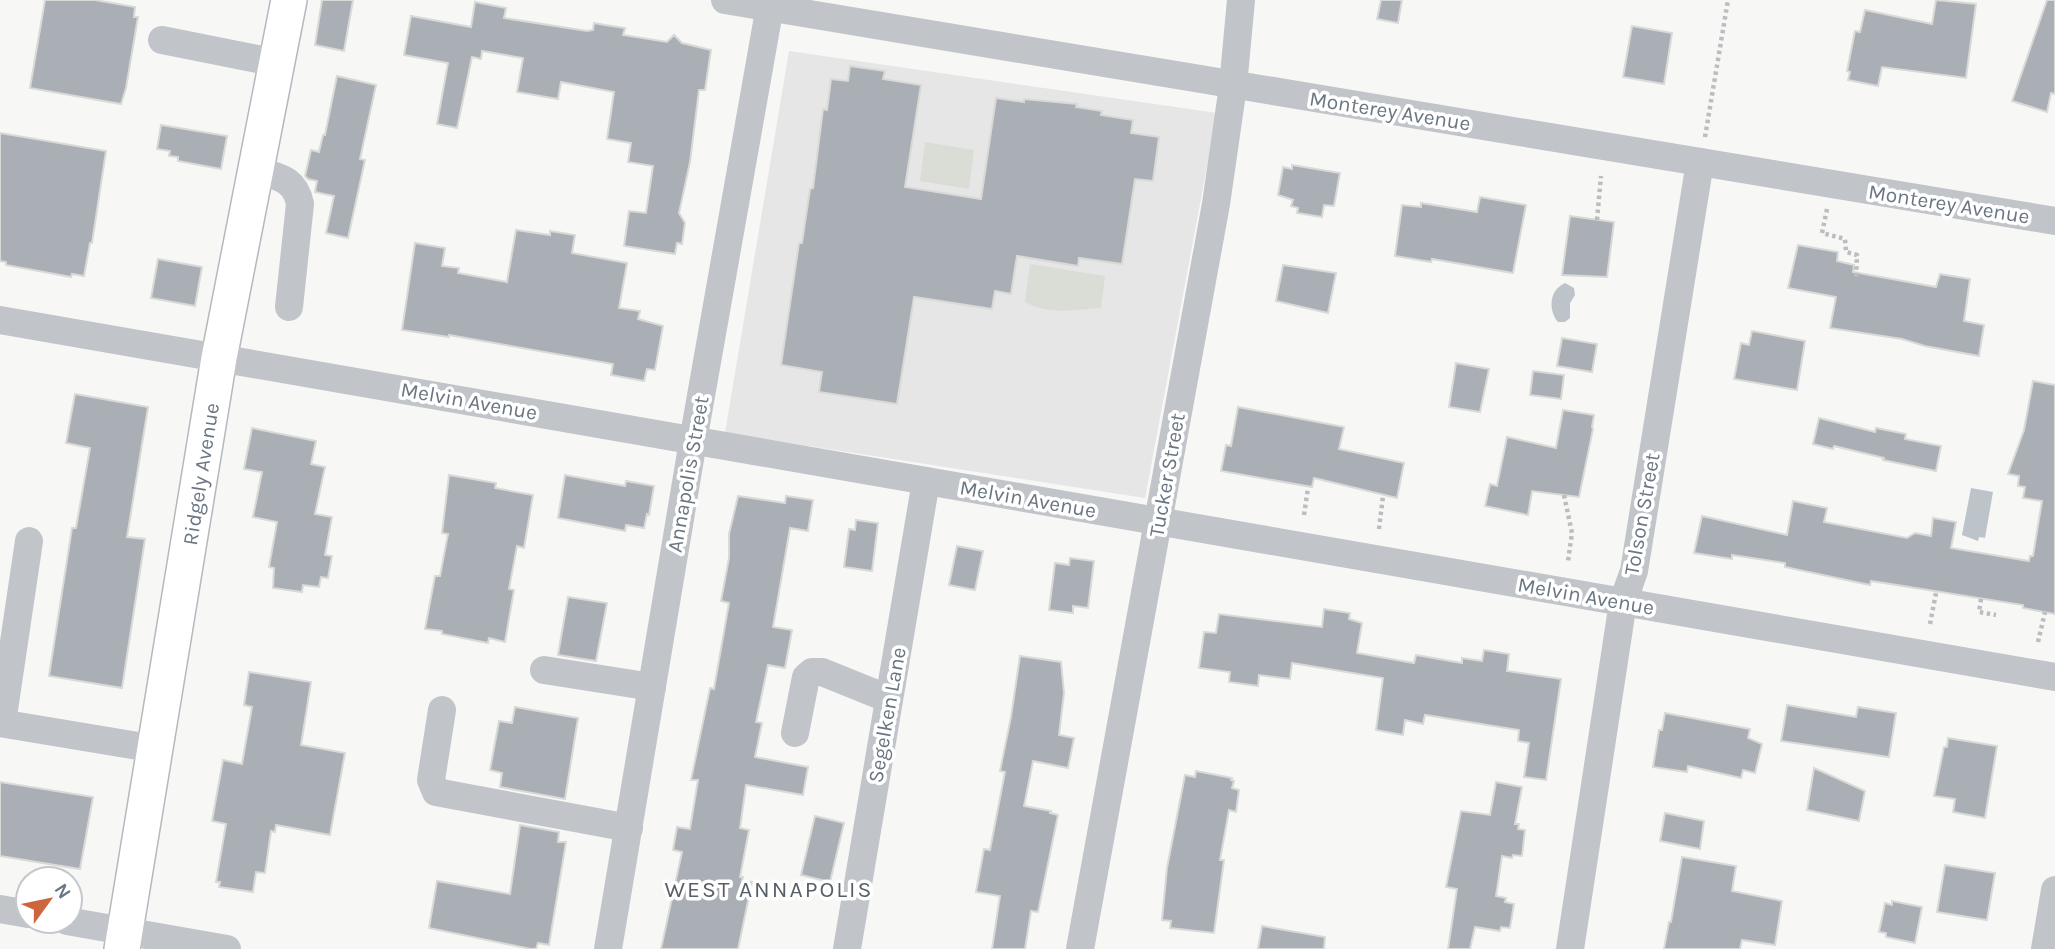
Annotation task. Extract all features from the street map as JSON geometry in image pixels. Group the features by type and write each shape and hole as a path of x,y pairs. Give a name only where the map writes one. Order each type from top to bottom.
{"main road":[{"name":"Ridgely Avenue","path":"124,940 219,358 289,0"}],"street":[{"name":"Monterey Avenue","path":"725,0 771,4 1233,86 2055,221"},
{"name":"Tucker Street","path":"1080,949 1216,204 1233,86 1241,0"},
{"name":"Annapolis Street","path":"608,949 693,441 771,4"},
{"path":"162,40 277,63"},
{"name":"Tolson Street","path":"1570,949 1623,602 1634,571 1700,162"},
{"path":"256,170 285,179 298,192 300,204 289,307"},
{"name":"Melvin Avenue","path":"0,320 2055,677"},
{"name":"Segelken Lane","path":"846,949 926,481"},
{"path":"29,541 1,723 156,749"},
{"path":"544,670 652,687"},
{"path":"795,733 806,677 812,672 822,672 889,699"},
{"path":"442,710 431,780 436,792 629,828"},
{"path":"2045,949 2055,890"},
{"path":"84,927 124,940 227,949"}],"path":[{"path":"1700,162 1728,0"},
{"path":"1597,220 1601,176"},
{"path":"1827,208 1822,233 1845,239 1846,252 1857,255 1856,278"},
{"path":"1304,516 1308,488"},
{"path":"1564,495 1572,533 1568,561"},
{"path":"1378,529 1383,496"},
{"path":"1930,624 1936,593"},
{"path":"1981,599 1979,612 1996,615"},
{"path":"2038,642 2045,612"}],"shaded area":[{"path":"789,51 1217,113 1145,498 725,433"},
{"path":"925,142 974,150 969,189 920,181"},
{"path":"1030,264 1105,276 1101,308 1052,310 1025,302"},
{"path":"1565,283 1574,288 1575,295 1570,303 1570,318 1565,322 1558,322 1553,312 1553,295"},
{"path":"1971,488 1993,492 1985,538 1979,537 1978,541 1962,535"}],"building":[{"path":"45,0 95,0 135,7 134,17 138,17 121,104 30,88"},
{"path":"322,0 353,0 344,51 315,45"},
{"path":"1381,0 1402,0 1398,23 1377,19"},
{"path":"1936,0 1976,4 1966,78 1882,67 1878,86 1848,80 1850,72 1847,71 1855,31 1860,32 1865,10 1932,24"},
{"path":"2047,0 2055,0 2055,94 2051,93 2047,112 2012,101"},
{"path":"475,2 506,8 504,18 587,31 593,30 594,23 625,28 623,35 667,42 674,35 682,43 711,50 705,90 699,90 690,162 679,213 685,223 682,244 677,243 675,254 624,246 629,211 646,213 653,166 628,162 631,143 607,139 614,92 561,82 558,99 517,92 523,58 482,51 481,59 472,57 457,128 437,124 448,63 404,55 411,16 471,27"},
{"path":"1632,26 1672,33 1664,84 1623,77"},
{"path":"850,66 885,71 883,79 921,85 905,187 981,199 996,98 1077,104 1076,107 1102,111 1101,115 1133,120 1131,133 1159,137 1153,181 1135,179 1122,264 1079,258 1078,266 1017,256 1011,294 995,291 992,309 914,297 897,404 819,392 822,372 781,365 799,243 802,243 810,189 813,188 823,109 827,110 831,79 848,81"},
{"path":"337,76 376,85 360,159 365,160 348,238 326,233 334,196 315,192 317,181 305,176 311,150 319,152 325,135"},
{"path":"161,125 227,136 221,169 178,161 178,157 169,156 170,151 157,149"},
{"path":"0,133 106,151 92,243 84,276 72,274 71,277 6,265 6,262 0,261"},
{"path":"1292,165 1340,173 1334,206 1324,205 1322,217 1297,213 1298,208 1291,206 1293,200 1278,195 1283,167 1292,169"},
{"path":"1480,197 1526,205 1513,273 1432,259 1431,262 1395,256 1402,205 1421,207 1421,203 1477,212"},
{"path":"1570,216 1614,222 1607,277 1562,275"},
{"path":"516,230 550,235 550,231 575,235 572,253 627,263 619,308 640,311 638,319 663,326 655,370 647,369 644,381 611,375 613,364 449,335 402,330 415,243 445,248 442,266 459,268 458,273 507,282"},
{"path":"1798,245 1838,252 1837,261 1854,265 1853,272 1936,287 1940,274 1970,279 1964,321 1984,325 1979,356 1902,339 1830,328 1836,297 1788,288"},
{"path":"158,259 202,267 195,306 151,298"},
{"path":"1283,265 1336,273 1328,313 1276,301"},
{"path":"1752,331 1805,341 1797,390 1734,379 1741,343 1749,345"},
{"path":"1562,338 1597,344 1592,372 1557,366"},
{"path":"1456,363 1489,369 1480,412 1449,407"},
{"path":"1533,371 1564,375 1561,399 1530,395"},
{"path":"2033,381 2055,385 2055,614 2023,608 2023,605 1871,581 1870,585 1785,567 1785,563 1732,555 1732,559 1694,553 1702,516 1787,535 1793,501 1827,508 1824,522 1907,538 1915,533 1931,536 1933,518 1956,522 1951,548 2029,561 2030,556 2033,556 2042,501 2023,498 2025,487 2018,486 2019,476 2008,474 2024,430"},
{"path":"75,394 148,407 127,537 145,539 122,688 49,676 72,528 76,528 90,448 66,443"},
{"path":"1238,407 1344,427 1339,449 1404,463 1397,498 1314,478 1312,487 1221,471 1226,445 1231,446"},
{"path":"1563,410 1594,415 1579,497 1532,491 1528,515 1485,506 1490,484 1497,486 1507,437 1556,448"},
{"path":"1819,418 1875,432 1876,428 1906,434 1905,439 1941,446 1936,471 1834,446 1833,449 1813,444"},
{"path":"252,428 316,441 311,464 325,467 315,514 332,517 325,555 332,556 328,578 321,577 319,587 303,585 302,592 273,588 274,568 269,567 277,522 253,517 262,472 244,469"},
{"path":"449,475 496,483 495,488 533,495 524,548 517,546 509,589 514,590 505,642 489,638 488,643 425,629 435,576 440,576 448,534 442,533"},
{"path":"565,475 625,486 626,481 654,486 644,528 626,525 625,531 558,518"},
{"path":"738,496 785,503 786,496 813,500 808,531 790,528 773,627 792,630 785,668 768,665 756,722 762,723 755,757 808,767 803,795 746,785 740,828 749,830 740,877 752,882 738,949 661,949 682,852 673,850 677,827 690,829 698,780 691,780 710,688 714,689 729,603 721,601 729,558 729,534"},
{"path":"856,520 878,523 872,571 844,567 849,529 855,530"},
{"path":"957,546 983,551 975,590 949,585"},
{"path":"1070,558 1094,561 1088,608 1073,606 1073,613 1049,610 1055,563 1069,565"},
{"path":"568,597 607,603 596,661 558,655"},
{"path":"1324,609 1350,613 1349,619 1362,623 1357,653 1414,663 1416,655 1462,663 1462,658 1482,661 1484,650 1509,654 1507,671 1561,679 1546,780 1524,777 1529,743 1518,741 1519,730 1425,715 1423,724 1405,720 1403,735 1376,730 1383,678 1292,663 1290,679 1259,675 1258,686 1229,682 1230,672 1199,668 1204,632 1216,633 1219,614 1322,627"},
{"path":"1020,656 1061,662 1064,693 1059,735 1074,738 1068,768 1033,761 1024,806 1058,815 1038,912 1031,911 1025,949 992,949 1000,896 976,892 984,849 990,850 1005,772 1000,771"},
{"path":"249,672 311,682 301,745 345,753 330,835 276,825 275,832 271,831 265,873 256,872 253,892 219,887 220,882 216,882 226,824 212,821 223,760 242,764 252,707 244,705"},
{"path":"1787,705 1856,717 1858,707 1896,713 1889,757 1781,741"},
{"path":"515,707 578,718 565,799 500,787 502,773 490,770 499,721 512,723"},
{"path":"1665,713 1750,729 1748,738 1762,744 1755,773 1743,770 1741,778 1688,766 1687,772 1653,767 1659,730 1662,730"},
{"path":"1948,738 1997,746 1985,818 1953,812 1955,799 1934,796"},
{"path":"1814,768 1865,791 1859,821 1807,810"},
{"path":"1196,771 1232,778 1232,788 1239,790 1236,812 1229,810 1220,860 1224,860 1214,933 1170,928 1171,921 1162,920 1167,868 1185,775 1195,777"},
{"path":"0,782 93,797 81,865 55,865 0,856"},
{"path":"1496,782 1522,787 1515,824 1519,824 1518,829 1525,830 1522,856 1502,856 1496,896 1506,898 1505,902 1514,904 1510,928 1501,927 1500,931 1475,927 1470,949 1448,949 1457,889 1446,887 1461,811 1490,815"},
{"path":"1665,813 1704,821 1700,849 1660,841"},
{"path":"815,816 844,823 830,882 801,875"},
{"path":"520,825 559,832 558,842 566,842 549,945 538,943 536,949 531,949 429,928 437,881 510,894"},
{"path":"1682,857 1736,866 1732,891 1782,901 1775,945 1742,940 1740,949 1664,949"},
{"path":"1945,865 1995,873 1987,920 1937,912"},
{"path":"1892,901 1922,907 1915,943 1886,937 1886,933 1879,932 1885,903 1892,905"},
{"path":"1262,926 1325,937 1324,949 1258,949"}],"district":[{"name":"WEST ANNAPOLIS","path":"769,889"}]}
